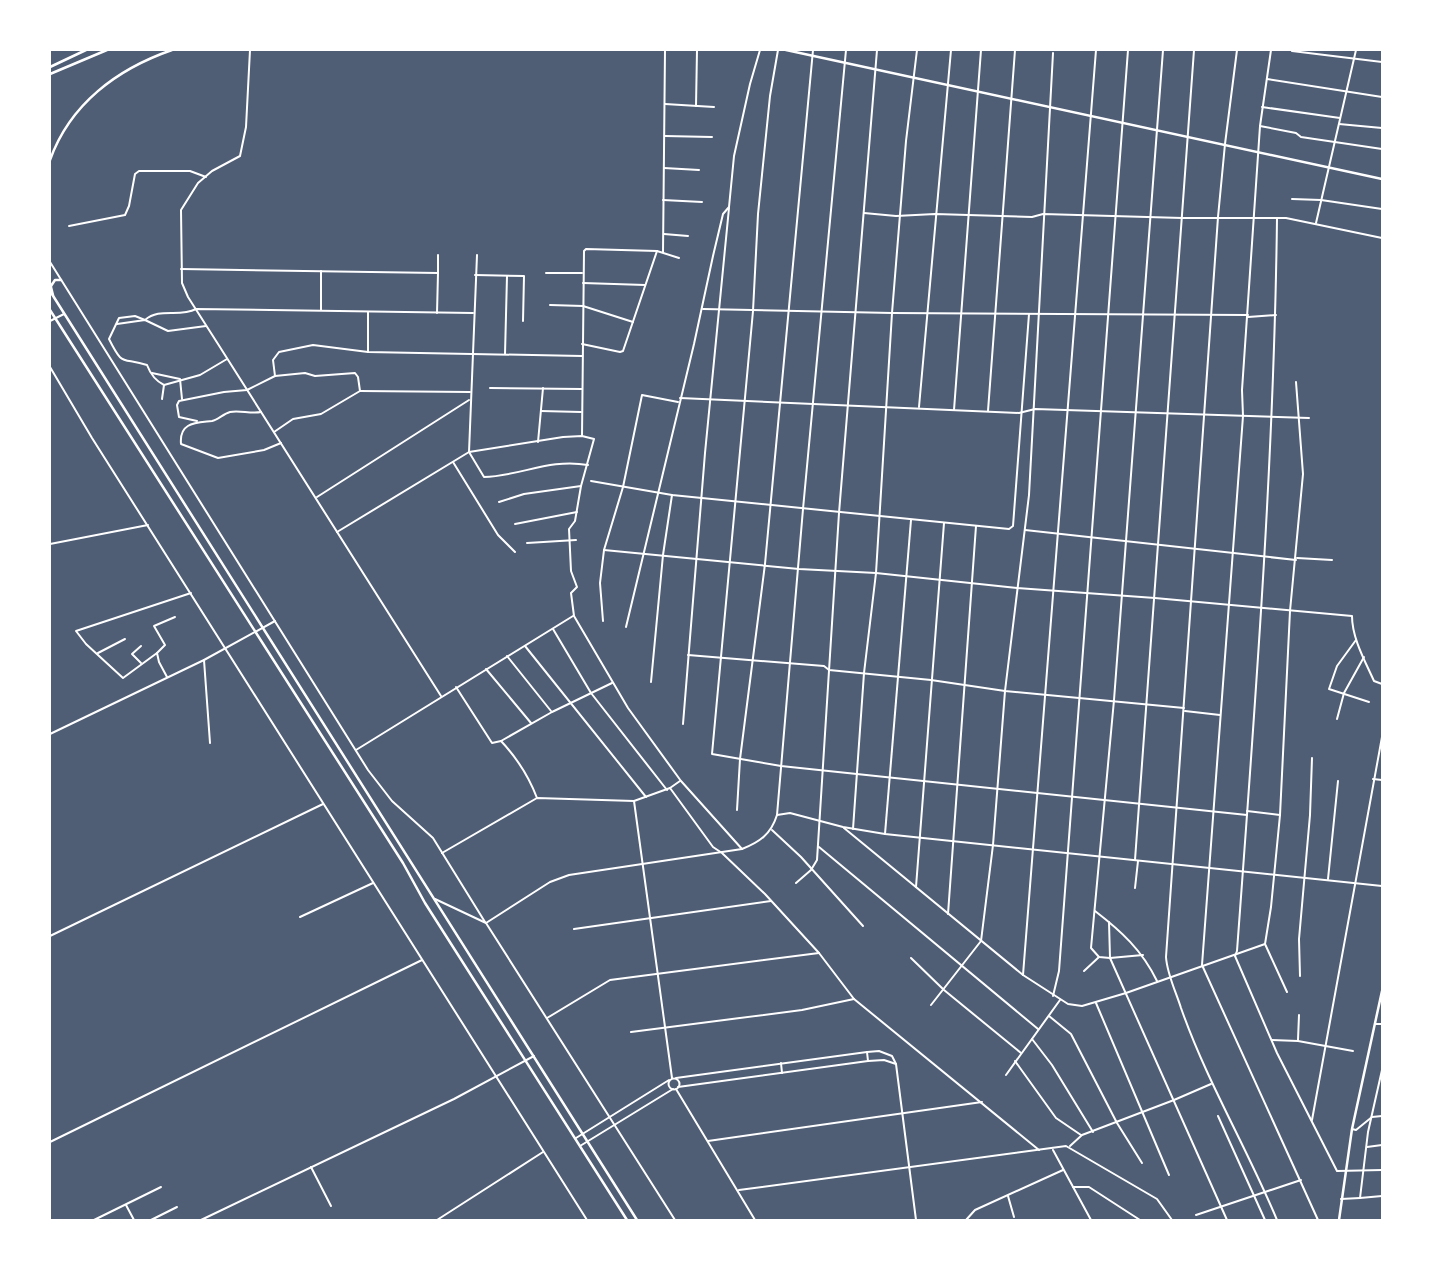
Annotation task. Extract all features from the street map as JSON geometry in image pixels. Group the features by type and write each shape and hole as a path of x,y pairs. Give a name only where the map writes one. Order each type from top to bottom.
{"main road":[{"path":"50,67 86,50"},
{"path":"50,74 107,50"},
{"path":"50,160 66,127 94,94 132,66 172,50"},
{"path":"786,50 1382,179"},
{"path":"51,287 54,280 61,280"},
{"path":"50,283 54,298"},
{"path":"50,291 637,1220"},
{"path":"50,310 403,862 424,903 627,1220"},
{"path":"1339,1220 1344,1172 1352,1129 1382,991"}],"street":[{"path":"250,50 246,127 240,156 212,171 192,190 181,210 181,269 184,289 441,696"},
{"path":"663,252 664,50"},
{"path":"696,106 697,50"},
{"path":"682,724 712,366 729,207 739,132 760,50"},
{"path":"778,50 769,104 758,214 753,311 712,754 781,766 1247,815"},
{"path":"737,810 740,759 770,504 813,50"},
{"path":"486,922 559,878 580,872 742,849 758,842 772,830 777,815 788,662 799,569 846,50"},
{"path":"796,883 811,870 817,860 839,513 857,313 877,50"},
{"path":"853,829 864,673 876,573 878,516 892,313 906,141 917,50"},
{"path":"919,407 951,50"},
{"path":"954,410 981,50"},
{"path":"988,411 994,314 1013,98 1015,50"},
{"path":"1023,975 1077,315 1096,50"},
{"path":"1053,996 1059,971 1128,50"},
{"path":"1144,955 1099,957 1091,948 1101,857 1114,700 1142,316 1164,50"},
{"path":"1135,888 1194,50"},
{"path":"1237,50 1224,144 1218,217 1184,709 1171,864 1166,957 1171,976 1211,1084 1278,1220"},
{"path":"1271,50 1262,107 1253,217 1242,390 1243,416 1202,965 1318,1220"},
{"path":"1292,50 1382,62"},
{"path":"1316,223 1356,50"},
{"path":"931,1005 981,941 993,846 1005,691 1025,530 1035,409 1048,107 1052,90 1053,53"},
{"path":"1267,79 1382,97"},
{"path":"665,104 714,108"},
{"path":"1262,107 1340,118"},
{"path":"1339,124 1382,128"},
{"path":"1260,126 1296,133 1301,137 1382,149"},
{"path":"664,136 712,137"},
{"path":"664,168 699,170"},
{"path":"69,226 124,215 129,206 134,174 139,171 190,171 206,177"},
{"path":"1292,199 1321,200 1382,209"},
{"path":"663,200 702,202"},
{"path":"626,627 723,214 729,207"},
{"path":"864,213 1032,217 1043,214 1182,218 1277,218 1316,223 1382,238"},
{"path":"1234,956 1237,951 1248,811 1265,557 1276,316 1277,218"},
{"path":"664,234 688,236"},
{"path":"582,436 582,273 584,251 586,249 656,251 679,258"},
{"path":"582,344 622,352 656,251"},
{"path":"437,313 438,255"},
{"path":"477,255 468,452 484,477 556,463 572,462 588,466"},
{"path":"50,262 375,780 392,800 433,838 675,1220"},
{"path":"181,269 438,273"},
{"path":"321,271 321,310"},
{"path":"546,273 582,273"},
{"path":"475,275 522,275 525,278 523,321"},
{"path":"505,354 507,275"},
{"path":"583,283 646,285"},
{"path":"550,305 583,306 633,322"},
{"path":"117,324 145,320 156,314 186,313 196,309 473,313"},
{"path":"702,309 857,313 928,312 1142,316 1276,316"},
{"path":"368,312 368,352"},
{"path":"50,321 64,314"},
{"path":"592,481 672,495 1009,529 1014,526 1021,413 1030,314"},
{"path":"164,385 150,372 147,365 123,361 117,355 109,339 110,333 119,318 135,316 168,331 206,326"},
{"path":"275,376 273,360 276,355 292,348 313,345 368,352 472,352 582,356"},
{"path":"164,385 200,375 227,358"},
{"path":"50,367 323,804 587,1220"},
{"path":"150,372 180,379"},
{"path":"261,412 233,412 211,421 196,421 179,417 177,405 182,400 247,390 275,376 305,373 315,376 355,373 358,377 360,391"},
{"path":"180,379 182,400"},
{"path":"1287,992 1265,944 1280,814 1290,611 1303,474 1296,382"},
{"path":"162,399 164,385"},
{"path":"490,388 582,389"},
{"path":"538,442 543,388"},
{"path":"274,432 293,419 321,414 360,391 470,392"},
{"path":"603,621 600,583 604,550 623,486 642,395 679,402"},
{"path":"680,398 919,407 1021,413 1035,409 1136,414 1310,418"},
{"path":"316,498 469,400"},
{"path":"541,411 582,412"},
{"path":"196,421 183,429 181,444 216,458 264,450 281,443"},
{"path":"337,532 468,452 582,436 594,440 581,486 576,521 569,530 571,566 577,587 571,593 574,616 612,683 681,781 742,849"},
{"path":"454,462 498,535 515,552"},
{"path":"499,502 524,494 581,486"},
{"path":"652,682 663,555 672,495"},
{"path":"515,524 577,512"},
{"path":"886,834 889,776 911,520"},
{"path":"916,887 930,680 944,522"},
{"path":"50,544 148,525"},
{"path":"948,914 976,526"},
{"path":"1025,530 1265,557 1332,560"},
{"path":"527,543 576,540"},
{"path":"604,550 764,564 799,569 876,573 972,584 1352,616 1352,628 1356,640 1374,681 1382,684"},
{"path":"175,617 155,625 156,631 165,645 123,678 86,644 77,630 191,593"},
{"path":"356,750 486,668 574,616"},
{"path":"50,734 226,649 275,621"},
{"path":"552,629 591,693 667,790"},
{"path":"98,653 125,639"},
{"path":"1356,640 1337,666 1329,689 1369,702"},
{"path":"141,646 132,654 141,663"},
{"path":"524,646 646,797"},
{"path":"157,653 158,662 167,677"},
{"path":"688,655 826,666 829,670 898,676 1005,691 1147,703 1220,714"},
{"path":"507,656 552,712"},
{"path":"1337,719 1344,694 1364,656"},
{"path":"204,660 210,743"},
{"path":"486,668 531,723"},
{"path":"456,687 492,744 501,741 571,702 612,683"},
{"path":"1312,1120 1382,737"},
{"path":"501,741 516,758 532,784 537,798"},
{"path":"1300,976 1299,939 1305,877 1312,758"},
{"path":"1373,778 1382,780"},
{"path":"442,854 537,798 634,801 667,790 681,781"},
{"path":"1327,879 1338,781"},
{"path":"670,788 712,847 722,853 771,901 819,953 854,999 1039,1150"},
{"path":"634,801 665,1027 671,1079 668,1086 675,1088 739,1190 755,1220"},
{"path":"50,936 323,804"},
{"path":"1248,811 1280,814"},
{"path":"777,815 790,812 843,827 886,834 1242,872 1321,878 1382,886"},
{"path":"843,827 1023,975 1053,996 1076,1006 1096,1003 1265,944"},
{"path":"772,830 863,926"},
{"path":"818,847 1038,1029"},
{"path":"300,917 373,883"},
{"path":"433,898 486,922"},
{"path":"574,929 771,901"},
{"path":"1095,911 1144,955 1157,981"},
{"path":"1109,922 1110,958 1227,1220"},
{"path":"547,1018 605,982 657,973 819,953"},
{"path":"1234,956 1277,1054 1337,1171 1363,1172 1382,1170"},
{"path":"1084,971 1099,957"},
{"path":"911,958 944,990 1021,1053"},
{"path":"50,1142 422,960"},
{"path":"631,1032 802,1010 854,999"},
{"path":"1006,1075 1060,1000"},
{"path":"1096,1003 1169,1174"},
{"path":"1298,1041 1299,1015"},
{"path":"1048,1016 1071,1034 1117,1123 1142,1163"},
{"path":"1375,1024 1382,1024"},
{"path":"1032,1039 1052,1065 1093,1132"},
{"path":"1271,1040 1298,1041 1353,1051"},
{"path":"866,1052 868,1061"},
{"path":"575,1138 671,1079 866,1052 886,1053 892,1056 896,1064 916,1220"},
{"path":"200,1220 437,1107 496,1078 534,1056"},
{"path":"580,1146 675,1088 868,1061 884,1060 896,1064"},
{"path":"1015,1061 1056,1118 1082,1136"},
{"path":"781,1063 782,1073"},
{"path":"1360,1198 1366,1147 1382,1070"},
{"path":"675,1088 679,1082 676,1078"},
{"path":"739,1190 1070,1146 1082,1136 1211,1084"},
{"path":"708,1140 982,1102"},
{"path":"1218,1116 1265,1220"},
{"path":"1352,1129 1356,1130 1372,1117 1382,1116"},
{"path":"1366,1147 1382,1145"},
{"path":"1070,1146 1157,1199 1172,1220"},
{"path":"1052,1149 1091,1220"},
{"path":"437,1220 543,1152"},
{"path":"311,1167 331,1206"},
{"path":"966,1220 975,1210 1063,1170"},
{"path":"1196,1215 1301,1180"},
{"path":"94,1220 160,1187"},
{"path":"1073,1187 1089,1187 1140,1220"},
{"path":"1008,1196 1014,1217"},
{"path":"1341,1199 1382,1196"},
{"path":"126,1204 134,1220"},
{"path":"151,1220 177,1207"}],"water":[{"path":"50,50 1382,50 1382,1220 50,1220"}]}
